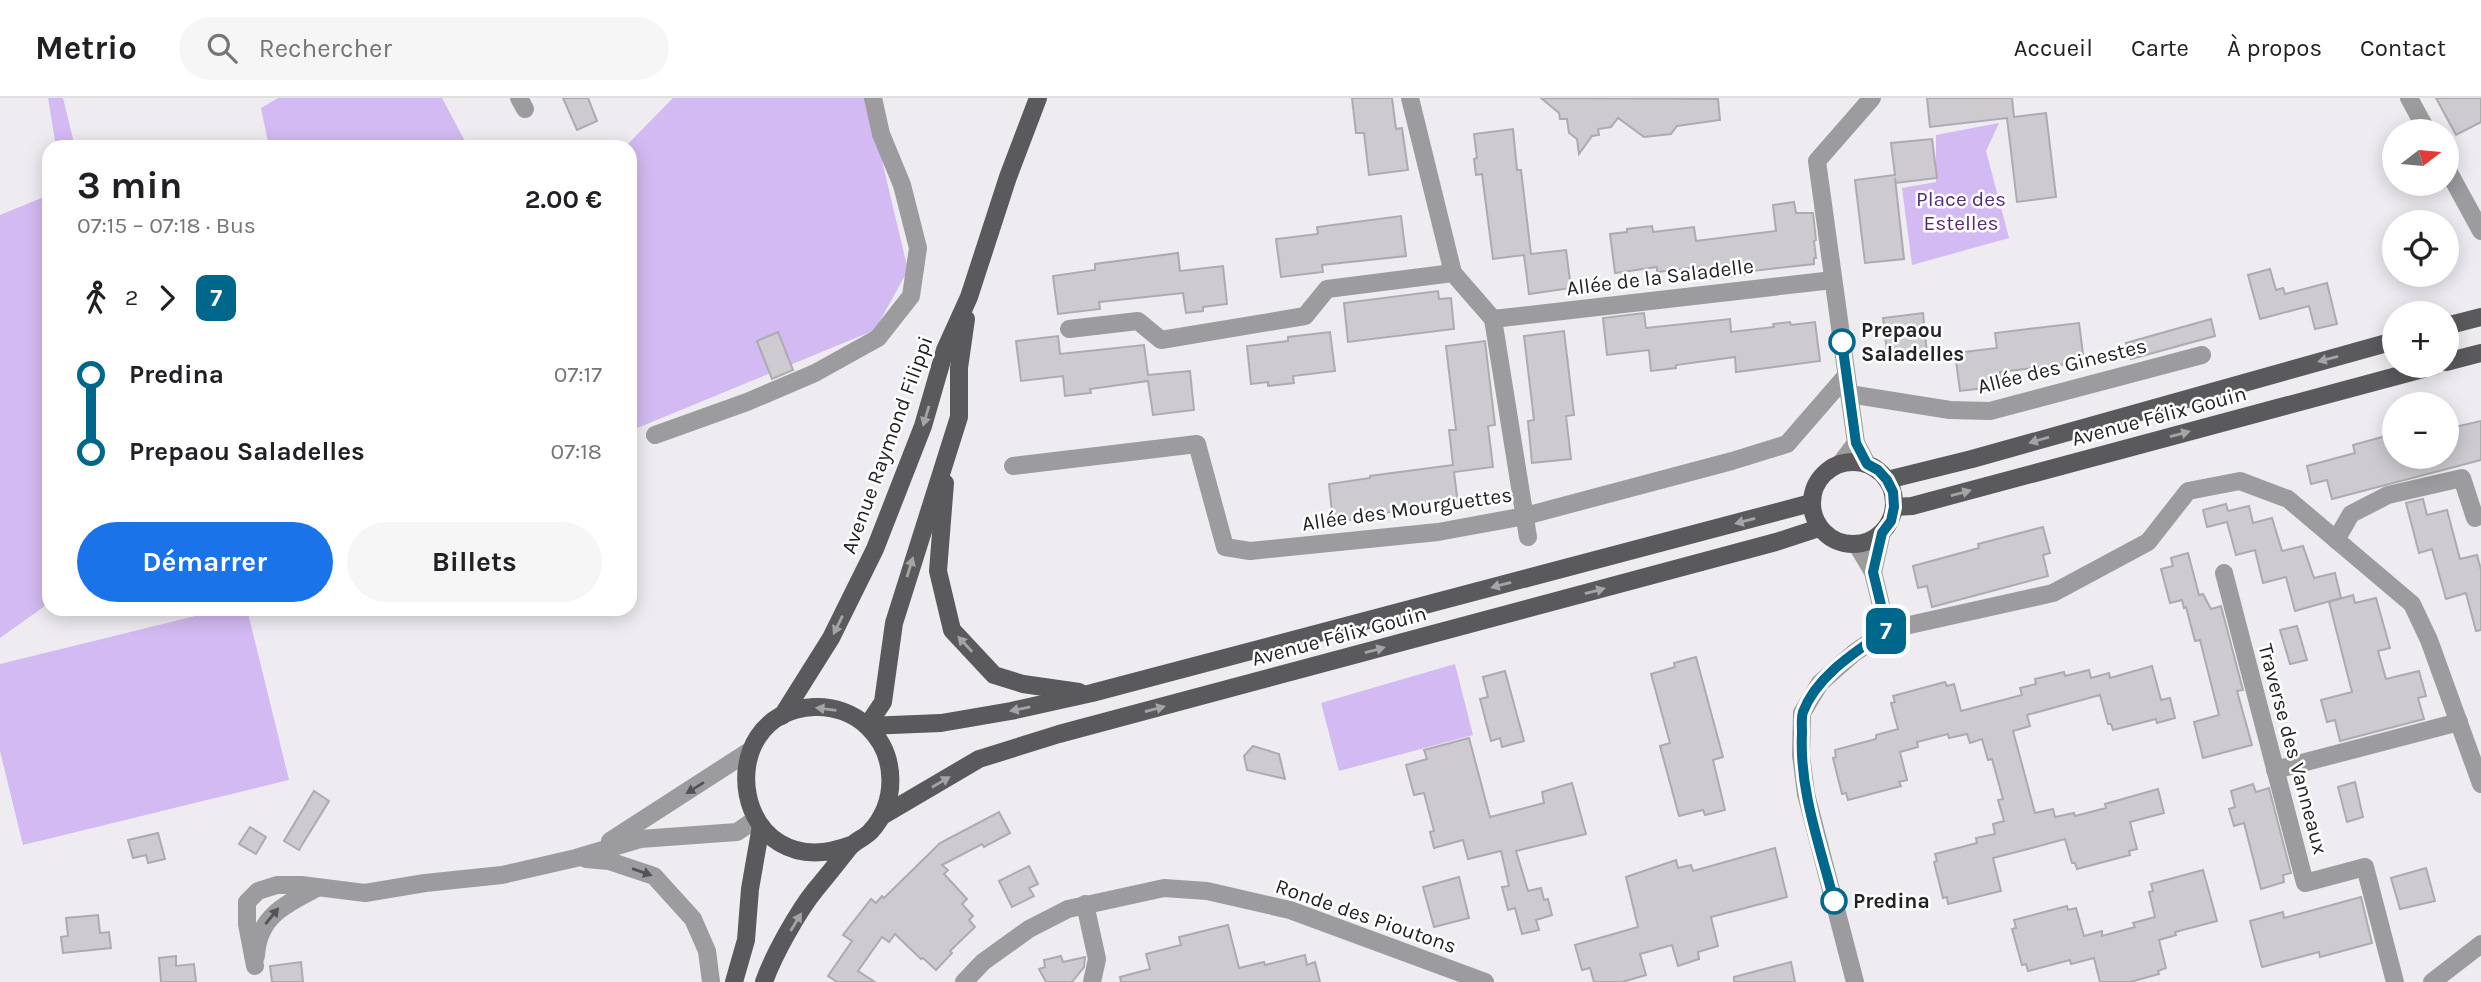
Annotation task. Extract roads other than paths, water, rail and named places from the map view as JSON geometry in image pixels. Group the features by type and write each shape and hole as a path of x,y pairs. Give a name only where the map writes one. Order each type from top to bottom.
{"main road":[{"name":"Avenue Raymond Filippi","path":"782,716 831,638 875,549 923,426 945,351 969,297 1038,98"},
{"name":"Avenue Raymond Filippi","path":"867,726 883,702 894,623 959,417 959,368 969,297"},
{"path":"2459,323 2481,317"},
{"name":"Avenue Félix Gouin","path":"1887,480 1972,460 2382,344"},
{"path":"2459,359 2481,353"},
{"name":"Avenue Félix Gouin","path":"1894,507 1912,506 2389,378"},
{"path":"1854,461 1878,470 1887,480 1893,492 1891,521 1882,533 1871,541 1857,545 1842,544 1829,538 1819,528 1813,516 1813,490 1819,478 1829,469 1854,461"},
{"name":"Avenue Raymond Filippi","path":"946,462 938,571 952,630 994,674 1023,684 1092,693"},
{"name":"Avenue Félix Gouin","path":"867,726 941,723 1092,693 1811,503"},
{"name":"Avenue Félix Gouin","path":"764,982 770,964 813,892 851,845 869,833 882,816 979,760 1059,734 1606,588 1819,528"},
{"path":"851,845 834,852 798,851 776,840 758,822 746,796 745,775 751,750 763,731 782,716 806,708 835,709 852,715 867,726 882,745 890,768 890,792 882,816"},
{"path":"734,982 746,940 758,822"}],"street":[{"path":"655,435 747,402 816,373 878,338 911,296 918,248 902,185 881,134 873,98"},
{"path":"1410,98 1453,273 1493,320 1528,537"},
{"path":"1867,464 1856,443 1817,161 1872,98"},
{"path":"2409,98 2420,119"},
{"path":"2459,191 2481,231"},
{"path":"1069,329 1138,321 1161,340 1305,316 1327,289 1453,273"},
{"name":"Allée de la Saladelle","path":"1493,320 1833,280"},
{"name":"Allée des Ginestes","path":"1847,385 1950,410 1990,411 2202,355"},
{"name":"Allée des Mourguettes","path":"1013,466 1196,444 1225,547 1250,551 1438,533 1525,516 1787,444 1847,385"},
{"path":"1841,463 1856,443"},
{"path":"2336,540 2351,514 2388,495 2462,478 2475,518"},
{"path":"1855,982 1806,794 1801,755 1802,713 1820,683 1854,653 1887,630 2053,593 2148,542 2188,491 2240,481 2288,499 2412,604 2430,640 2481,784"},
{"path":"1873,572 1882,533"},
{"path":"1857,545 1873,572 1887,630"},
{"name":"Traverse des Vanneaux","path":"2224,573 2305,883 2365,867 2395,982"},
{"path":"2275,770 2459,722"},
{"path":"576,858 622,835 751,750"},
{"path":"317,888 279,907 266,923 256,948 255,966 247,924 247,902 258,891 277,885 317,888 365,893 502,875 576,858 640,839 737,832 758,822"},
{"path":"576,858 610,861 654,876 692,919 707,951 711,982"},
{"name":"Ronde des Pioutons","path":"964,982 983,962 1029,929 1069,909 1164,888 1207,891 1290,910 1485,982"},
{"path":"1085,904 1097,959 1092,982"},
{"path":"2432,982 2481,944"}],"place":[{"name":"Prepaou Saladelles","path":"1842,342"},
{"name":"Predina","path":"1834,901"}],"park label":[{"name":"Place des Estelles","path":"1961,211"}]}
